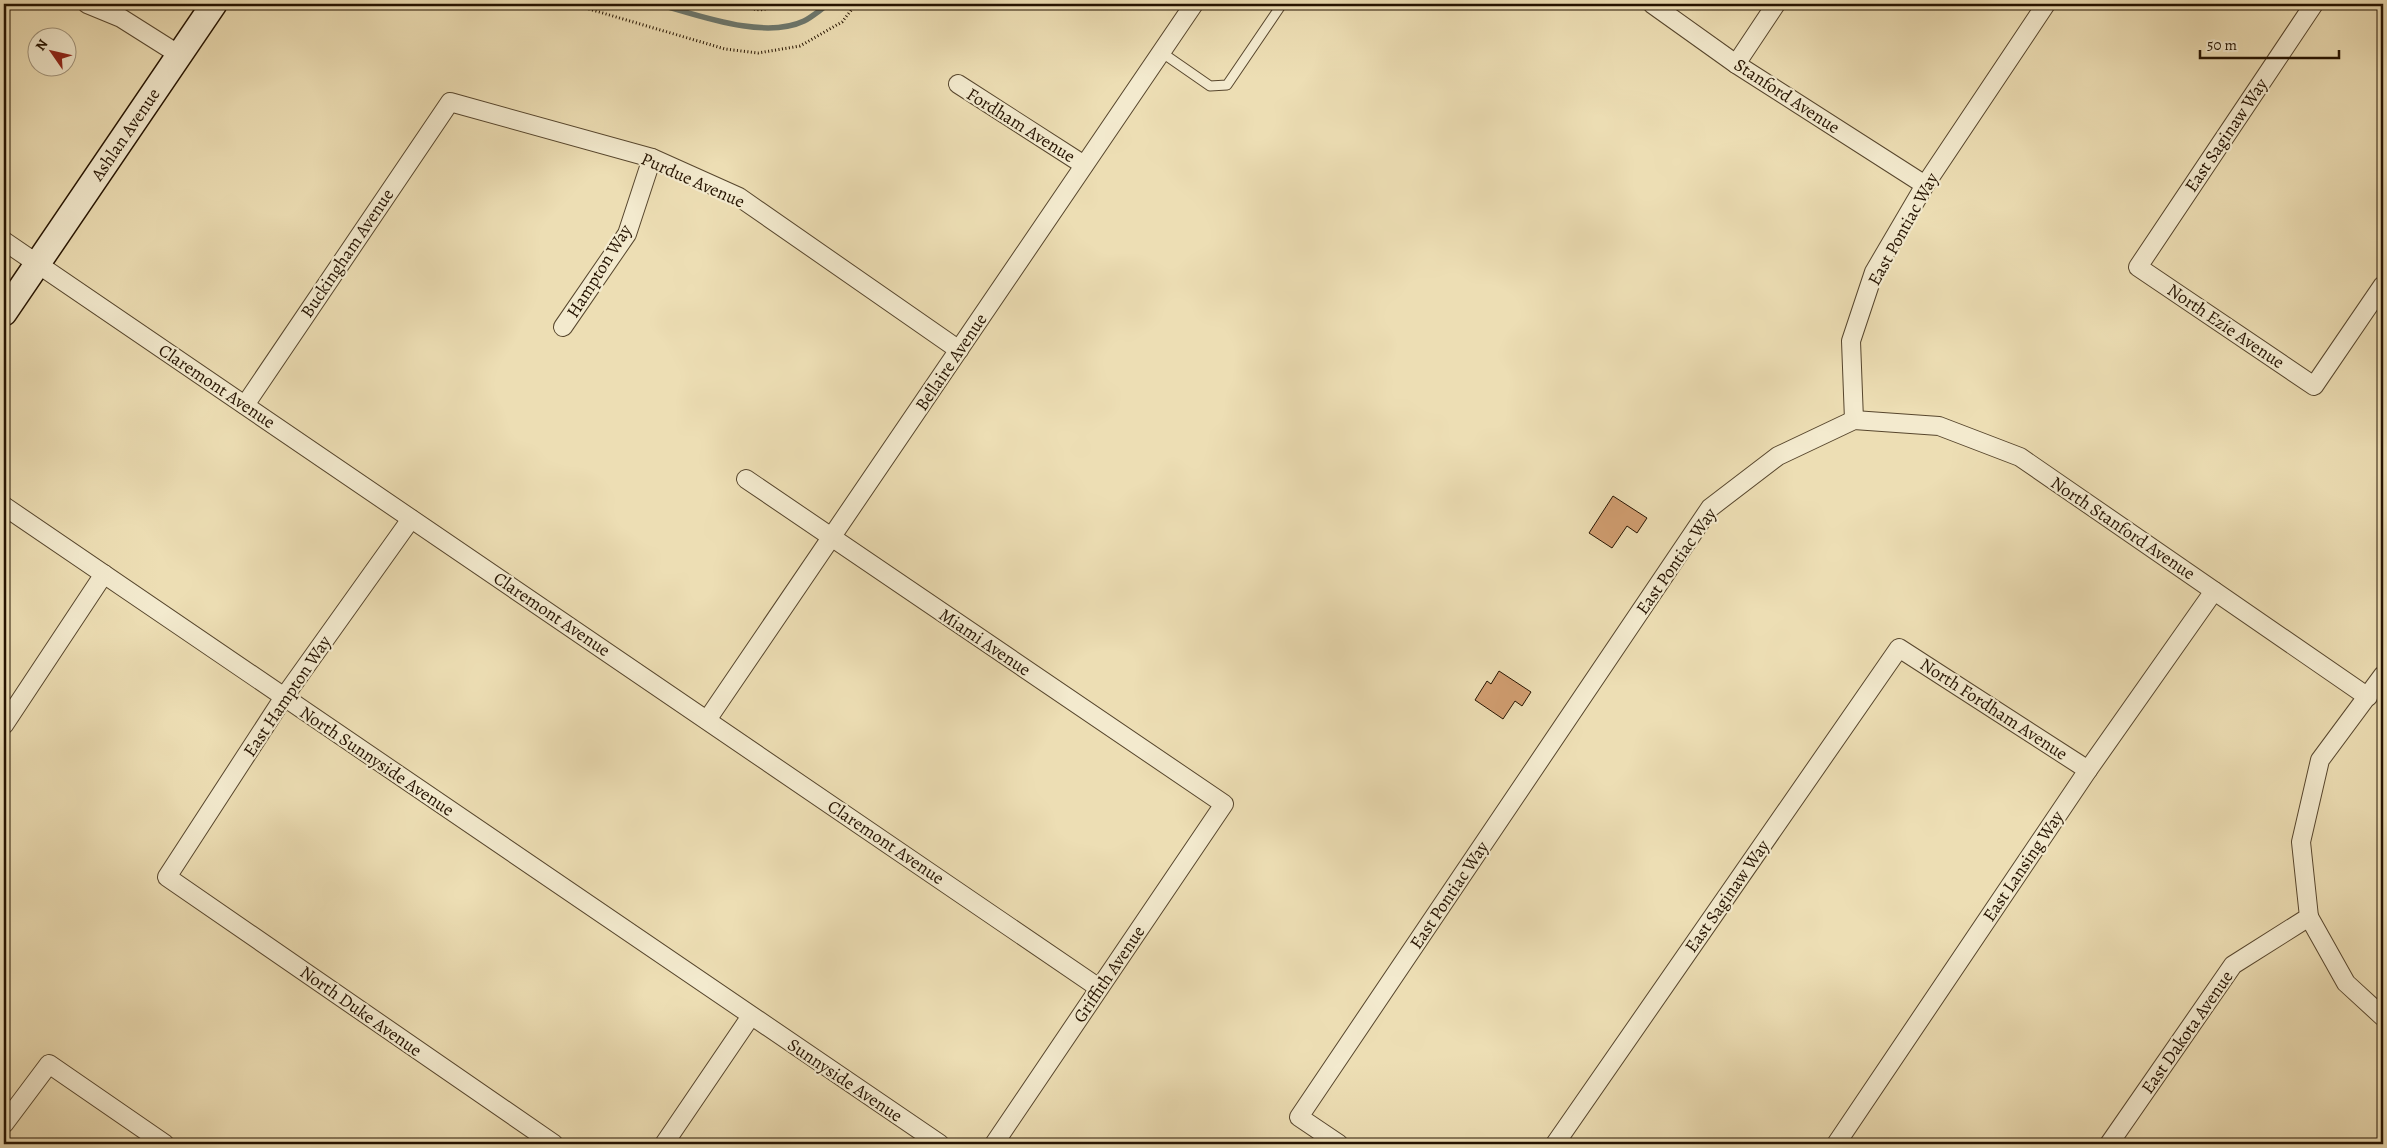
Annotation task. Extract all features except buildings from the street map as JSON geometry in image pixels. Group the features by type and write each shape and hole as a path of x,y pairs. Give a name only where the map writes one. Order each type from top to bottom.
{"main road":[{"name":"Ashlan Avenue","path":"4,313 178,54 214,4"}],"street":[{"path":"87,4 121,18 178,54"},
{"name":"Bellaire Avenue","path":"707,720 1194,4"},
{"name":"Stanford Avenue","path":"1652,4 1736,64 1925,185"},
{"path":"1736,64 1776,4"},
{"name":"East Pontiac Way","path":"1338,1144 1299,1117 1710,508 1778,456 1854,420 1851,341 1874,272 1925,185 2046,4"},
{"name":"East Saginaw Way","path":"2138,267 2314,4"},
{"name":"Fordham Avenue","path":"958,84 1084,165"},
{"name":"Purdue Avenue","path":"450,102 652,158 739,196 959,350"},
{"name":"Buckingham Avenue","path":"245,405 450,102"},
{"name":"Hampton Way","path":"563,327 626,234 652,158"},
{"name":"Claremont Avenue","path":"4,241 1099,988"},
{"name":"North Ezie Avenue","path":"2138,267 2314,386 2383,285"},
{"name":"North Stanford Avenue","path":"1854,420 1939,426 2020,457 2368,697"},
{"name":"Miami Avenue","path":"746,479 1224,804"},
{"name":"North Sunnyside Avenue","path":"4,506 751,1016"},
{"name":"East Hampton Way","path":"167,877 284,698 411,518"},
{"path":"4,725 104,574"},
{"name":"East Lansing Way","path":"1836,1144 2088,770 2214,591"},
{"name":"East Saginaw Way","path":"1555,1144 1899,648"},
{"name":"North Fordham Avenue","path":"1899,648 2088,770"},
{"path":"2383,675 2320,760 2301,842 2309,917 2346,983 2383,1017"},
{"name":"Griffith Avenue","path":"994,1144 1224,804"},
{"name":"North Duke Avenue","path":"167,877 554,1144"},
{"name":"East Dakota Avenue","path":"2109,1144 2233,965 2309,917"},
{"path":"664,1144 751,1016"},
{"name":"Sunnyside Avenue","path":"751,1016 940,1144"},
{"path":"4,1124 49,1064 165,1144"}],"lane":[{"path":"1161,52 1210,86 1227,85 1282,4"}],"path":[{"path":"572,4 725,49 758,53 800,46 842,22 856,4"},
{"path":"723,4 760,10 792,4"}],"waterway":[{"path":"658,4 731,24 770,28 788,26 804,21 829,4"}]}
